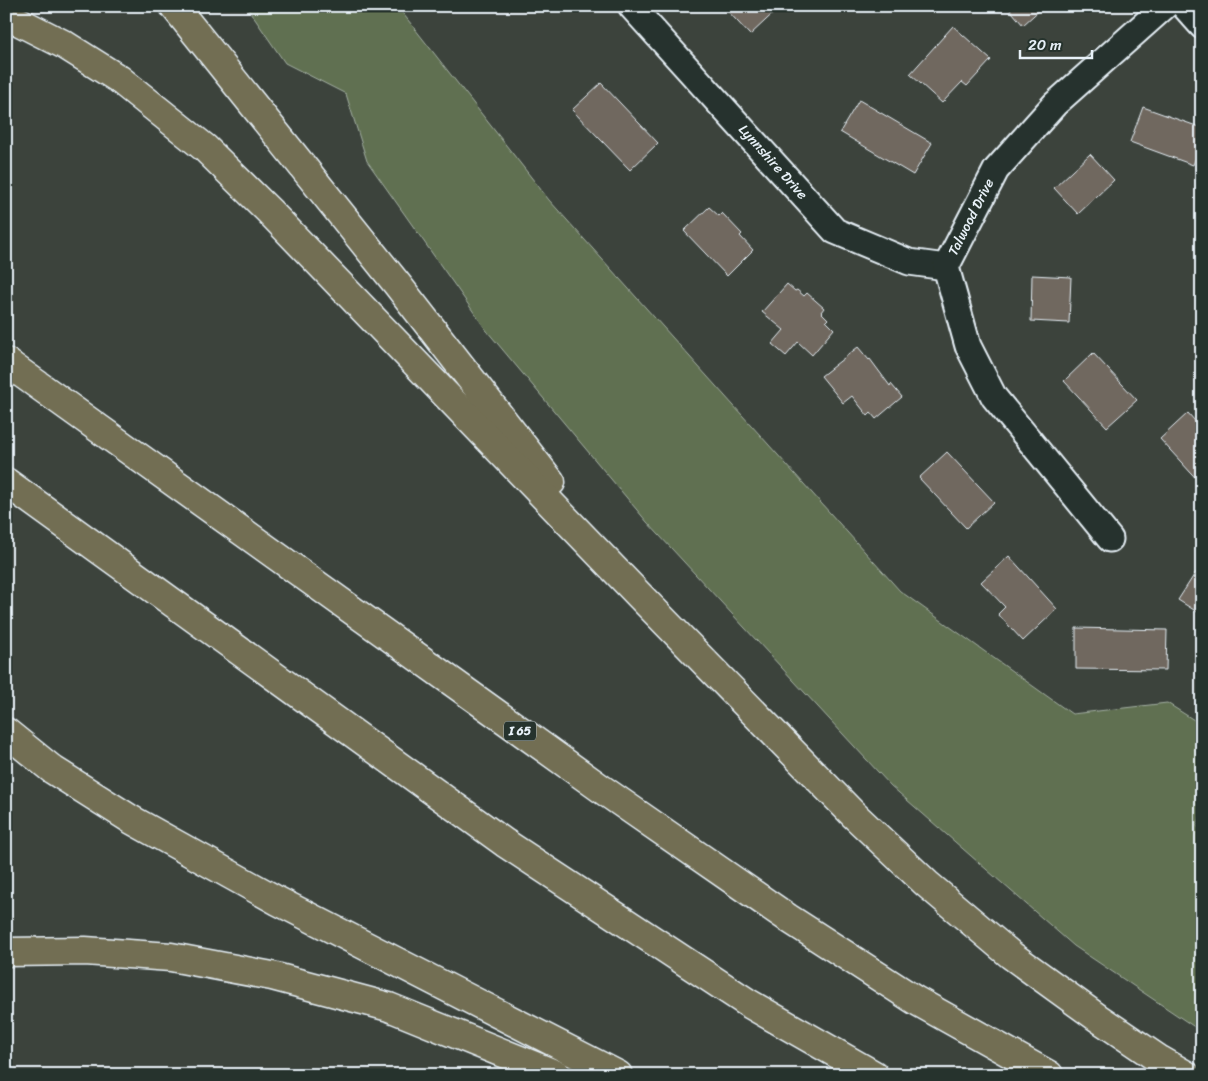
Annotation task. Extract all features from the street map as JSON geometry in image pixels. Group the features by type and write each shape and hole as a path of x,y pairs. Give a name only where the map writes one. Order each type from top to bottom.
{"highway":[{"path":"174,6 398,284 640,595"},
{"path":"6,15 65,45 119,79 205,148 269,211 853,814 928,884 1011,955 1098,1018 1160,1060 1186,1075"},
{"name":"I 65","path":"6,362 603,790 780,913 915,1000 1049,1075"},
{"path":"6,482 505,843 748,1003 874,1075"},
{"path":"6,732 53,770 132,820 278,901 618,1075"},
{"path":"6,952 85,951 171,957 272,976 389,1007 557,1075"}],"street":[{"name":"Lynnshire Drive","path":"631,6 835,231 909,262 946,267"},
{"name":"Talwood Drive","path":"1110,539 994,397 968,346 946,267 996,170 1055,104 1165,6"},
{"path":"1184,6 1202,26"}],"green space":[{"path":"246,6 397,6 549,200 900,591 1072,714 1167,703 1202,725 1202,811 1197,826 1202,833 1202,1032 1074,946 891,786 647,522 487,331 367,161 346,94 285,63"}],"building":[{"path":"726,6 781,6 750,35 725,8"},
{"path":"1007,6 1044,6 1023,25"},
{"path":"953,26 991,60 967,86 962,82 942,103 910,74"},
{"path":"601,83 658,143 630,170 572,110"},
{"path":"859,100 932,143 913,175 840,132"},
{"path":"1143,107 1202,128 1202,142 1193,165 1130,142"},
{"path":"1090,154 1114,180 1078,214 1054,188"},
{"path":"709,207 719,216 722,213 742,234 740,236 753,250 727,276 684,231"},
{"path":"1032,275 1071,277 1069,323 1031,321"},
{"path":"787,284 804,296 807,293 824,308 821,312 834,329 812,355 798,342 786,356 772,344 784,330 762,312"},
{"path":"858,347 870,359 890,386 891,384 902,397 876,419 871,413 868,416 852,396 843,403 821,376"},
{"path":"1093,353 1137,400 1107,427 1064,381"},
{"path":"1188,413 1202,429 1202,485 1160,439"},
{"path":"947,452 994,502 966,528 919,478"},
{"path":"1009,556 1057,609 1023,641 998,614 1005,607 981,582"},
{"path":"1202,566 1202,615 1178,600"},
{"path":"1076,628 1167,630 1166,670 1076,669"}]}
